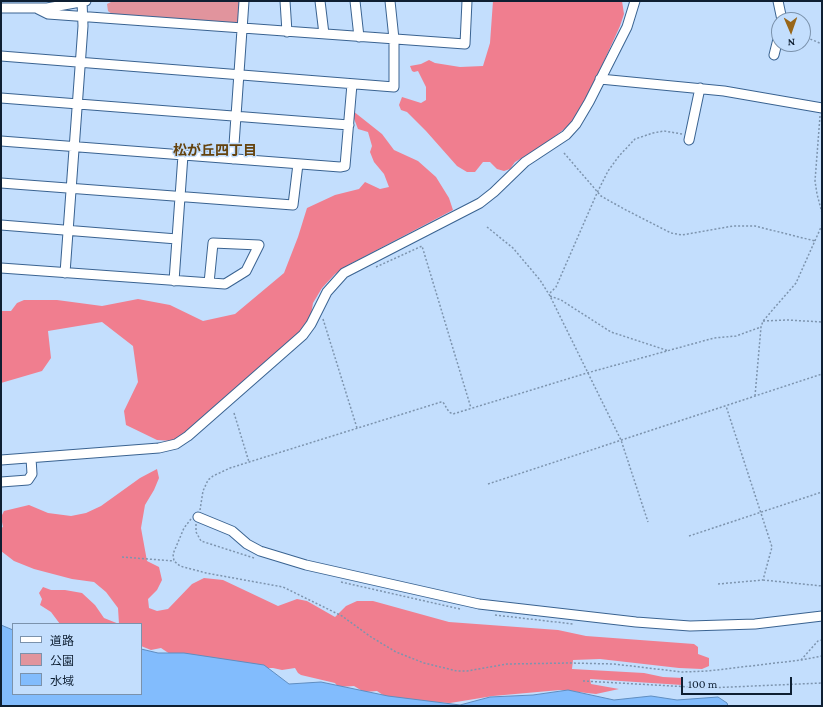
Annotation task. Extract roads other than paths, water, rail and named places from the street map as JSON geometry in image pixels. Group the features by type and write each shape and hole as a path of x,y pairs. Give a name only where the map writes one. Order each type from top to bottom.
{"street":[{"path":"1,8 38,9 83,1 84,17 65,273"},
{"path":"233,159 244,1"},
{"path":"285,1 288,32"},
{"path":"320,1 324,34"},
{"path":"355,1 359,37"},
{"path":"1,56 394,87 394,40 390,1"},
{"path":"38,9 48,14 84,17 465,44 467,1"},
{"path":"1,460 160,448 170,446 182,440 303,335 313,321 326,292 338,277 349,269 472,208 486,199 522,165 566,135 584,111 600,80 627,27 635,1"},
{"path":"778,1 780,12"},
{"path":"600,80 700,88 821,108"},
{"path":"1,141 298,164 345,166 352,84"},
{"path":"689,138 700,88"},
{"path":"1,98 349,125"},
{"path":"174,281 183,155"},
{"path":"1,183 293,205 298,164"},
{"path":"1,225 177,239"},
{"path":"1,268 174,281 225,284 246,271 259,246 213,243 209,283"},
{"path":"1,482 28,480 32,474 31,458"},
{"path":"198,517 232,531 247,544 274,555 306,565 479,604 636,622 690,626 755,624 822,616"}],"water":[{"path":"1,625 12,630 12,695 142,695 142,649 158,653 184,653 264,665 289,684 321,682 388,696 460,705 490,697 533,695 568,690 614,700 651,696 677,700 718,697 727,703 728,706 1,706"}],"district":[{"name":"松が丘四丁目","path":"215,151"}]}
